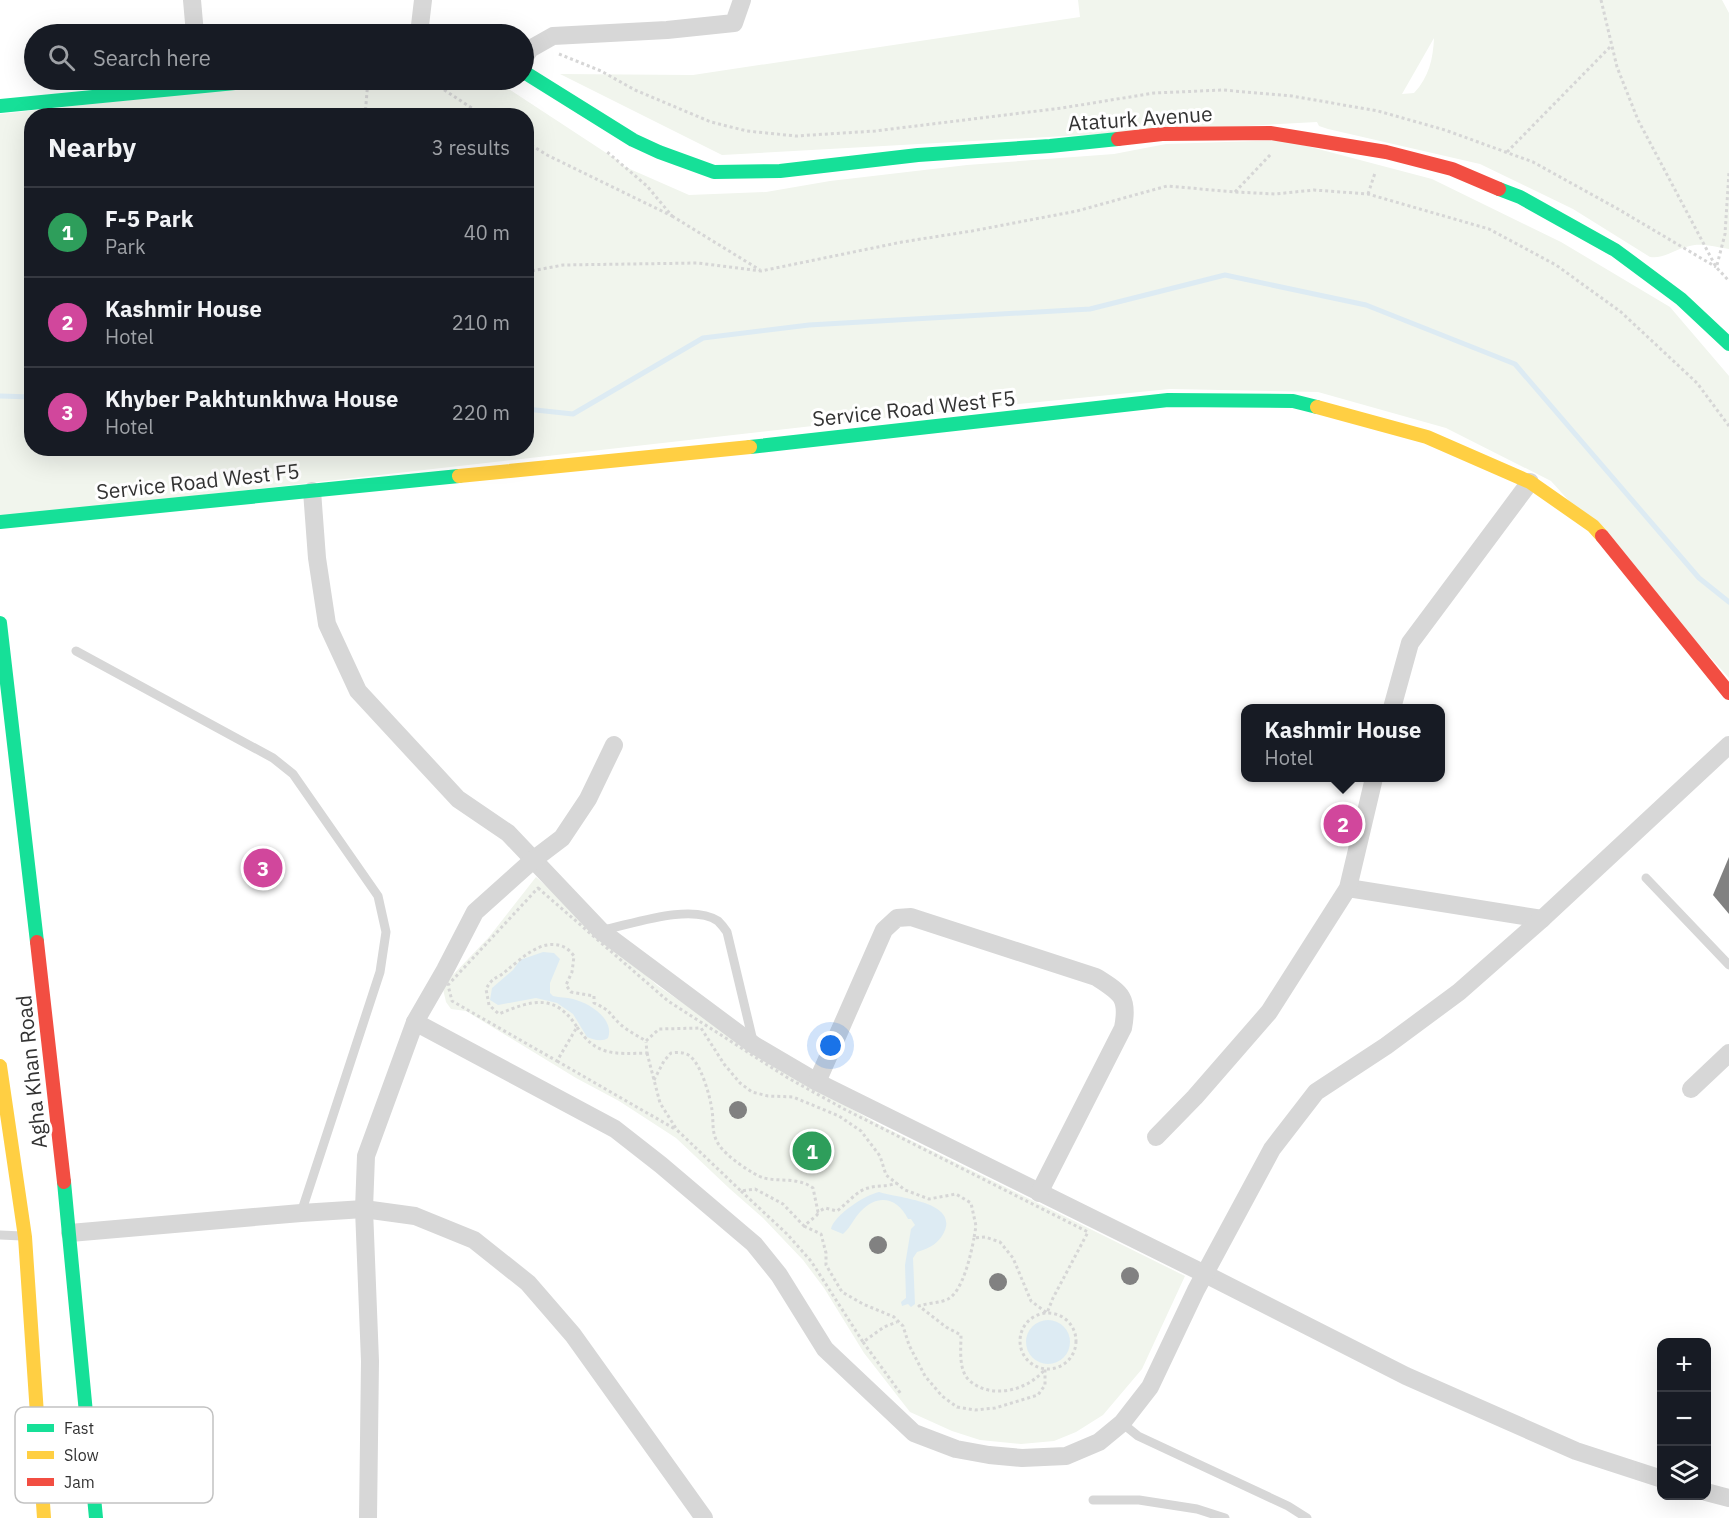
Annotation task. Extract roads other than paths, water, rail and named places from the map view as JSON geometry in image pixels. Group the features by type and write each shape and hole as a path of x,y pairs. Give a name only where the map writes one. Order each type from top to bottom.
{"street":[{"path":"192,0 194,24"},
{"path":"420,24 423,0"},
{"path":"534,47 553,36 667,30 734,23 742,0"},
{"name":"Ataturk Avenue","path":"534,78 633,140 714,172 780,171 918,155 1050,147 1162,134 1270,132 1386,152 1452,169 1520,197 1615,250 1682,299 1729,344"},
{"path":"0,106 141,90"},
{"name":"Service Road West F5","path":"0,522 759,446 1168,400 1293,401 1427,438 1530,483 1593,526 1729,693"},
{"path":"1393,704 1410,643 1530,483"},
{"path":"312,491 317,558 327,624 358,691 458,799 508,833 601,931 754,1045 817,1082 1349,1348 1576,1451 1657,1477"},
{"name":"Agha Khan Road","path":"0,623 84,1407"},
{"path":"368,1518 370,1361 364,1209 366,1156 415,1022 475,912 533,860 562,838 588,798 614,745"},
{"path":"415,1022 615,1129 661,1165 754,1244 779,1275 825,1349 914,1433 956,1449 1022,1458 1066,1455 1099,1442 1122,1423 1150,1387 1205,1274 1272,1149 1316,1092 1386,1046 1459,992 1542,919 1729,746"},
{"path":"1156,1137 1195,1097 1269,1012 1348,888 1373,782"},
{"path":"1348,888 1542,919"},
{"path":"817,1082 884,930 897,918 911,917 1096,977 1118,991 1126,1009 1123,1028 1039,1193"},
{"path":"1691,1089 1729,1053"},
{"name":"Agha Khan Road","path":"0,1066 2,1109 30,1236 38,1407"},
{"path":"64,1233 364,1209 415,1216 474,1240 528,1283 573,1335 704,1518"},
{"path":"1711,1493 1729,1498"},
{"name":"Agha Khan Road","path":"43,1503 44,1518"},
{"name":"Agha Khan Road","path":"94,1503 96,1518"}],"lane":[{"path":"76,651 273,758 287,768 378,896 386,932 380,972 301,1213"},
{"path":"1646,878 1729,965"},
{"path":"601,931 685,912 718,921 727,932 754,1045"},
{"path":"0,1235 30,1236"},
{"path":"1122,1423 1138,1436 1288,1506 1307,1518"},
{"path":"1093,1500 1139,1500 1197,1509 1225,1518"}],"waterway":[{"path":"534,410 573,414 703,338 809,325 1090,309 1225,275 1366,305 1515,364 1699,578 1729,602"},
{"path":"0,396 24,397"}],"place":[{"name":"Kashmir House","path":"1343,824"},
{"name":"Khyber Pakhtunkhwa House","path":"263,868"},
{"name":"F-5 Park","path":"812,1151"}]}
